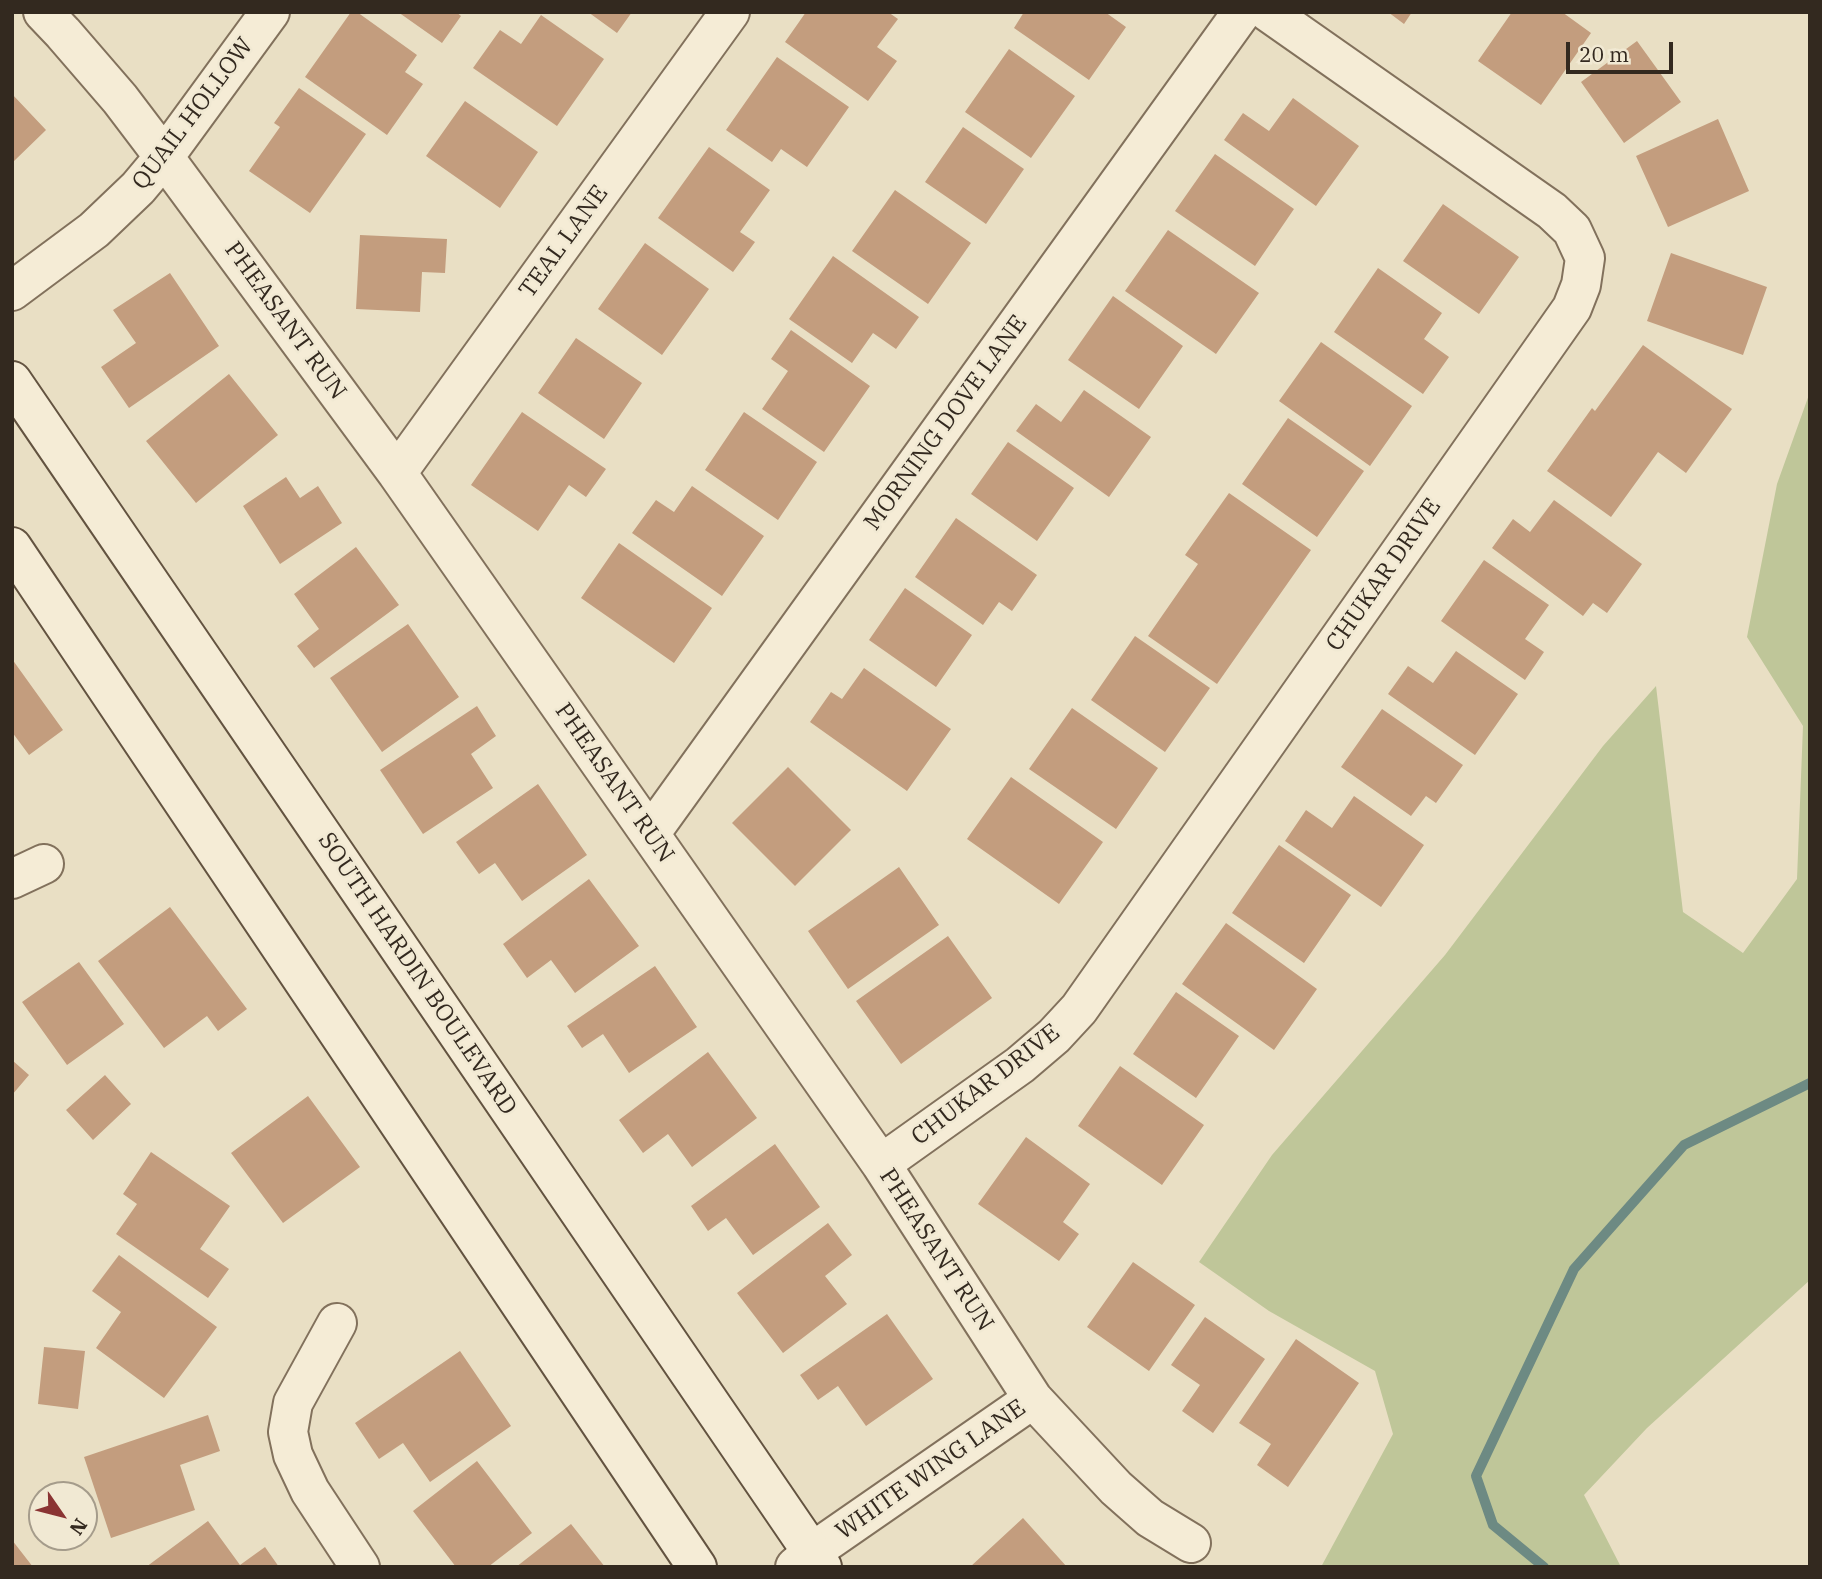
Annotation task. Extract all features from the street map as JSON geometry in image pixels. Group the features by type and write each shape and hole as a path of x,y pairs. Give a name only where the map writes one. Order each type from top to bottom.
{"street":[{"name":"PHEASANT RUN","path":"43,12 120,99 397,472 881,1164 1033,1399 1116,1488 1150,1518 1191,1543"},
{"name":"QUAIL HOLLOW","path":"12,291 94,230 138,188 164,157 270,12"},
{"name":"TEAL LANE","path":"397,472 730,12"},
{"name":"MORNING DOVE LANE","path":"650,834 1242,12"},
{"name":"CHUKAR DRIVE","path":"881,1164 1020,1065 1054,1036 1079,1009 1572,307 1581,285 1585,258 1572,230 1552,211 1268,12"},
{"name":"SOUTH HARDIN BOULEVARD","path":"12,381 809,1562"},
{"path":"12,547 696,1567"},
{"path":"337,1323 293,1404 288,1432 293,1455 310,1491 360,1567"},
{"name":"WHITE WING LANE","path":"809,1562 1033,1399"}],"green space":[{"path":"1810,392 1810,1280 1647,1428 1584,1495 1621,1567 1321,1567 1393,1434 1375,1371 1269,1311 1199,1262 1272,1155 1445,955 1603,746 1656,686 1683,912 1743,953 1797,879 1803,726 1747,637 1777,484"}],"building":[{"path":"351,12 357,12 417,55 405,72 423,84 387,135 305,77"},
{"path":"398,12 456,12 461,16 442,43"},
{"path":"588,12 632,12 617,33"},
{"path":"806,12 888,12 898,19 877,47 897,61 868,101 785,42"},
{"path":"1024,12 1105,12 1126,27 1089,80 1014,28"},
{"path":"1388,12 1412,12 1404,24"},
{"path":"1512,12 1562,12 1591,33 1541,105 1478,61"},
{"path":"541,15 604,59 557,126 473,68 500,30 521,44"},
{"path":"1637,41 1681,102 1624,143 1581,82"},
{"path":"1009,49 1075,96 1031,158 965,112"},
{"path":"777,57 849,107 807,167 781,149 772,162 726,130"},
{"path":"299,88 366,134 310,213 249,171 280,127 274,123"},
{"path":"12,94 46,130 12,163"},
{"path":"1293,98 1359,146 1316,206 1224,140 1243,113 1269,131"},
{"path":"465,101 538,152 500,208 426,156"},
{"path":"1718,119 1749,191 1668,227 1636,156"},
{"path":"963,127 1024,169 986,224 925,182"},
{"path":"709,147 770,190 740,232 755,242 733,272 658,218"},
{"path":"1215,154 1294,209 1255,266 1175,211"},
{"path":"895,190 971,243 928,304 852,251"},
{"path":"1443,204 1519,257 1479,314 1403,261"},
{"path":"1168,230 1259,293 1216,354 1125,291"},
{"path":"360,235 447,239 445,273 422,272 420,312 356,309"},
{"path":"645,243 709,289 662,355 598,309"},
{"path":"1671,253 1767,287 1743,355 1647,321"},
{"path":"833,256 919,317 896,349 873,333 852,363 789,319"},
{"path":"1378,268 1442,313 1424,339 1449,357 1423,394 1334,332"},
{"path":"170,273 219,346 129,408 101,367 136,343 113,310"},
{"path":"1113,296 1183,346 1139,409 1068,360"},
{"path":"791,330 870,386 824,452 762,409 788,371 771,359"},
{"path":"576,338 642,383 604,439 538,393"},
{"path":"1321,342 1412,406 1370,466 1279,401"},
{"path":"1643,345 1732,409 1686,473 1658,452 1611,517 1547,471 1592,408 1595,411"},
{"path":"229,374 278,435 196,503 146,441"},
{"path":"1084,390 1151,437 1109,497 1016,431 1036,404 1061,422"},
{"path":"522,412 606,469 586,497 569,485 538,531 471,485"},
{"path":"744,412 817,462 778,520 705,470"},
{"path":"1288,418 1364,471 1317,537 1242,484"},
{"path":"1008,442 1074,488 1037,541 971,494"},
{"path":"286,477 300,498 318,486 342,523 280,564 243,506"},
{"path":"692,486 764,536 722,596 632,533 656,500 674,512"},
{"path":"1229,493 1311,550 1217,684 1148,636 1198,564 1185,555"},
{"path":"1554,500 1642,564 1607,613 1593,603 1583,616 1492,548 1513,519 1530,532"},
{"path":"956,518 1037,575 1012,611 999,602 983,625 915,577"},
{"path":"619,543 712,608 674,663 581,598"},
{"path":"356,547 399,605 314,668 297,646 319,629 294,594"},
{"path":"1484,560 1549,605 1525,639 1544,652 1525,680 1441,621"},
{"path":"905,588 972,635 936,687 869,640"},
{"path":"408,624 459,697 382,752 330,678"},
{"path":"1135,636 1210,688 1165,752 1091,700"},
{"path":"1456,651 1518,694 1475,755 1388,694 1408,666 1433,683"},
{"path":"12,659 63,730 29,755 12,732"},
{"path":"864,668 951,729 907,791 810,722 831,692 842,699"},
{"path":"477,706 496,736 471,754 493,788 423,834 380,770"},
{"path":"1072,708 1158,768 1116,829 1029,769"},
{"path":"1382,709 1463,765 1436,803 1426,796 1411,816 1341,767"},
{"path":"788,767 851,830 795,886 732,823"},
{"path":"1011,777 1103,842 1059,904 967,839"},
{"path":"538,784 587,855 522,901 495,863 479,874 456,842"},
{"path":"1354,796 1424,845 1381,907 1285,841 1306,810 1332,828"},
{"path":"1279,845 1351,895 1304,963 1232,913"},
{"path":"899,867 939,925 848,989 808,931"},
{"path":"589,879 639,946 575,993 551,960 527,978 503,944"},
{"path":"170,907 247,1009 218,1031 207,1016 164,1048 98,961"},
{"path":"1226,923 1317,989 1274,1050 1182,984"},
{"path":"948,936 992,998 901,1064 856,1001"},
{"path":"79,962 124,1024 67,1065 22,1002"},
{"path":"655,966 697,1027 629,1073 603,1034 582,1048 567,1026"},
{"path":"1176,992 1239,1036 1196,1098 1133,1054"},
{"path":"708,1052 757,1118 692,1167 668,1134 643,1153 619,1120"},
{"path":"12,1060 29,1075 12,1095"},
{"path":"1120,1066 1204,1125 1162,1185 1078,1126"},
{"path":"105,1075 131,1104 93,1140 66,1110"},
{"path":"308,1096 360,1167 283,1223 231,1153"},
{"path":"1026,1137 1090,1184 1063,1222 1079,1234 1059,1261 978,1204"},
{"path":"775,1144 820,1207 753,1255 726,1218 708,1231 691,1206"},
{"path":"151,1152 230,1206 200,1249 229,1269 208,1298 116,1234 137,1204 123,1194"},
{"path":"828,1223 852,1255 825,1276 847,1304 783,1353 737,1293"},
{"path":"119,1255 217,1327 164,1398 96,1348 121,1312 92,1291"},
{"path":"1133,1262 1195,1305 1149,1371 1087,1327"},
{"path":"887,1314 933,1379 866,1426 838,1386 818,1400 800,1375"},
{"path":"1205,1317 1265,1359 1213,1433 1182,1411 1200,1385 1171,1365"},
{"path":"1296,1339 1359,1383 1288,1487 1257,1465 1271,1444 1239,1423"},
{"path":"44,1347 85,1351 78,1409 38,1404"},
{"path":"460,1351 511,1426 430,1482 403,1443 379,1459 355,1423"},
{"path":"208,1415 220,1451 180,1465 195,1510 111,1538 98,1499 98,1481 92,1481 84,1457"},
{"path":"477,1461 532,1533 488,1567 456,1567 413,1511"},
{"path":"1023,1518 1067,1567 970,1567"},
{"path":"208,1521 240,1565 265,1547 279,1567 146,1567"},
{"path":"571,1524 605,1567 516,1567"},
{"path":"12,1540 33,1567 12,1567"}],"waterway":[{"path":"1544,1567 1493,1525 1476,1476 1574,1269 1684,1145 1810,1083"}]}
